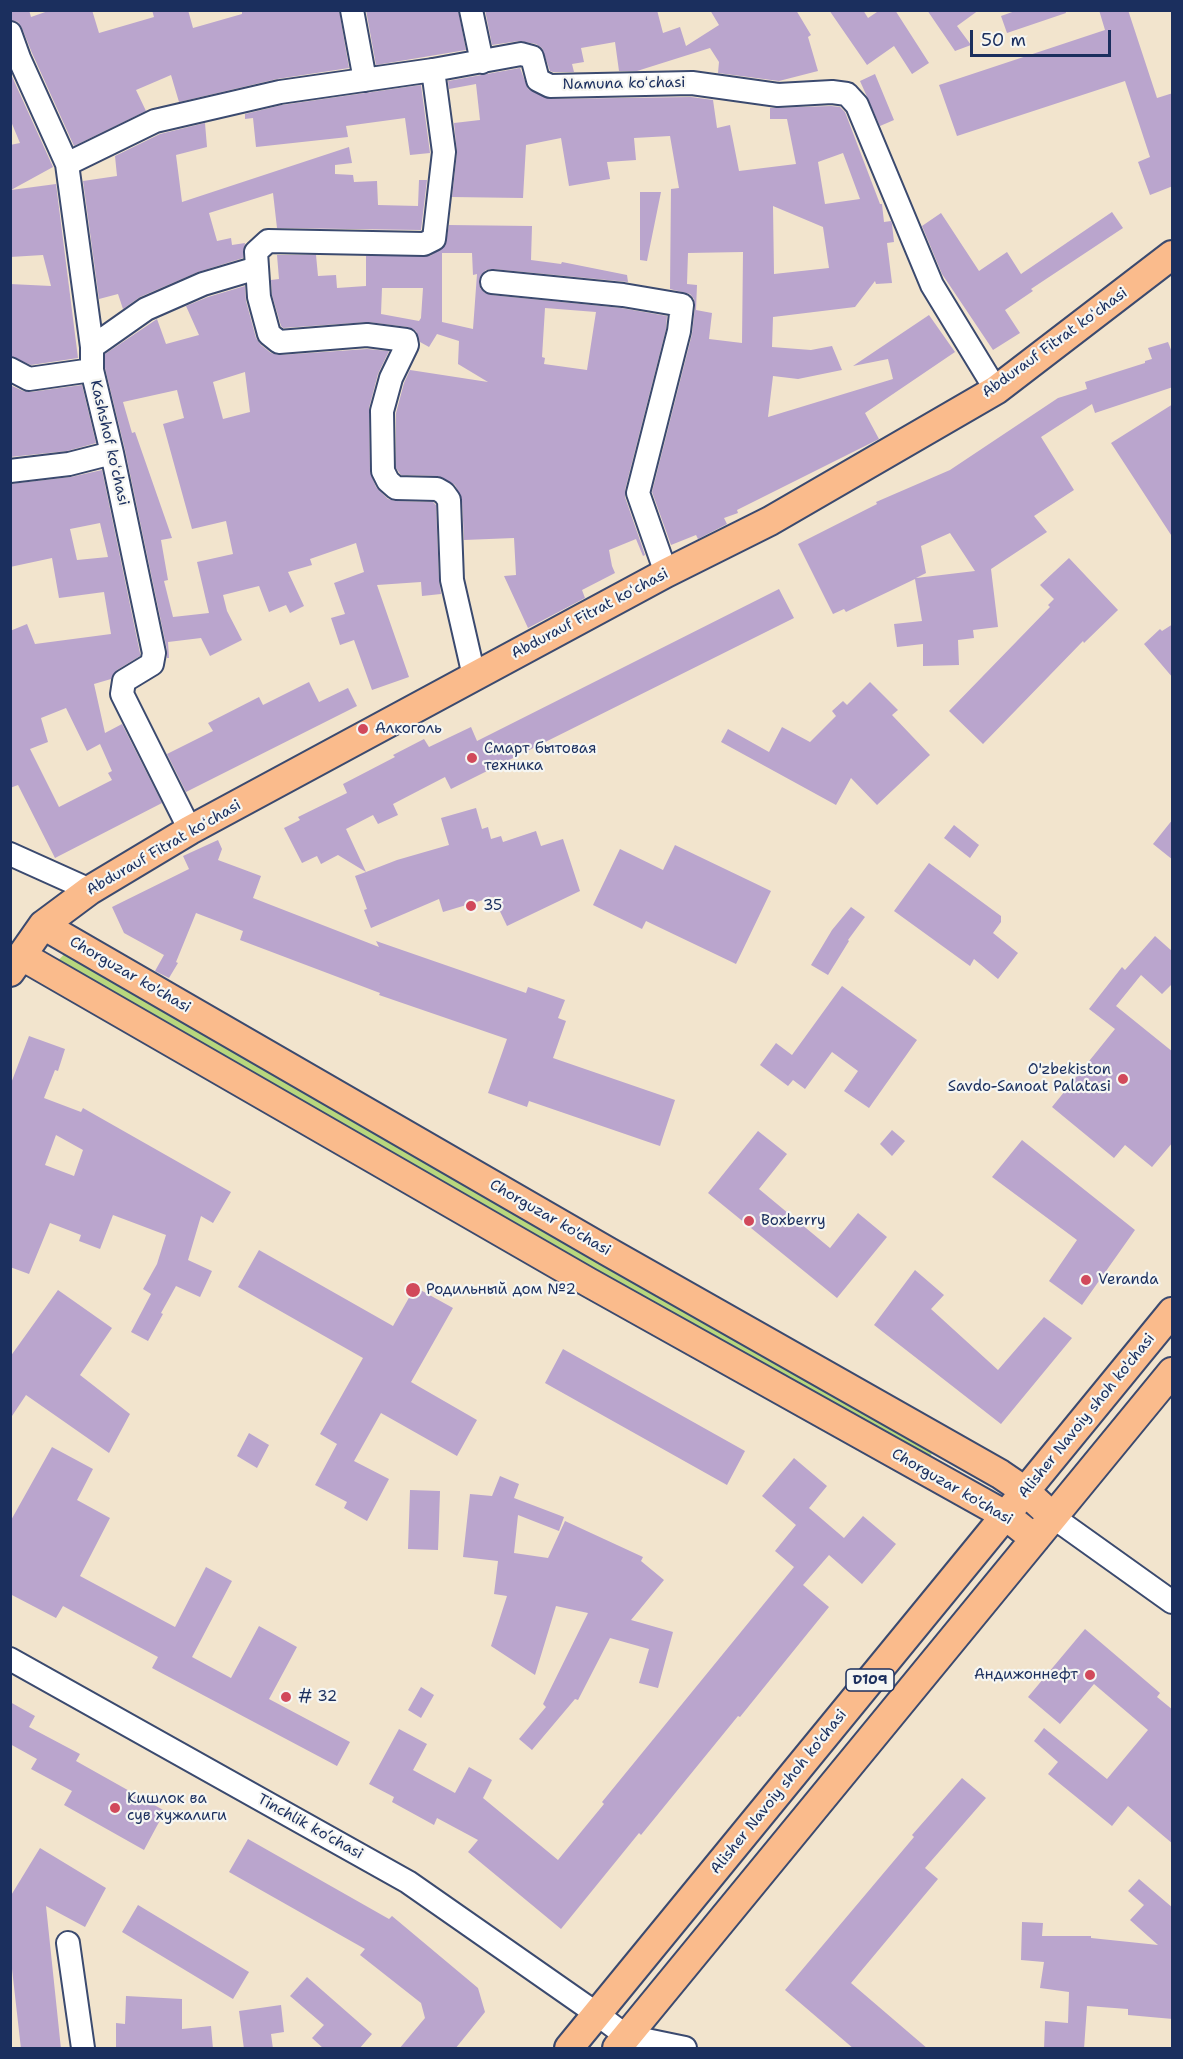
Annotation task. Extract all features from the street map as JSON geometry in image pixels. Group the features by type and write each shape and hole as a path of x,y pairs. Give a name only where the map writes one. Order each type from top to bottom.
{"main road":[{"name":"Abdurauf Fitrat koʻchasi","path":"16,964 44,926 90,890 190,831 474,676 666,573 770,521 996,390 1173,255"},
{"name":"Chorguzar ko'chasi","path":"44,926 607,1251 1000,1474 1025,1491 1053,1517"},
{"name":"Chorguzar ko'chasi","path":"16,964 1005,1515 1035,1539"},
{"name":"Alisher Navoiy shoh ko'chasi","path":"568,2049 1173,1312"},
{"name":"D109","path":"629,2044 1035,1539 1173,1372"}],"street":[{"path":"352,10 365,80"},
{"path":"471,10 482,62"},
{"name":"Kashshof koʻchasi","path":"10,33 67,164 92,346 92,370 154,653 152,664 124,681 122,694 190,831"},
{"name":"Namuna koʻchasi","path":"67,164 154,121 280,92 433,70 521,54 532,57 538,80 550,86 692,83 778,95 832,92 847,94 857,105 932,285 996,390"},
{"path":"433,70 444,152 434,239 424,244 268,241 256,252 257,268 259,297 269,334 279,342 368,336 406,340 407,345 391,378 382,411 384,471 388,481 396,488 437,489 449,500 452,580 474,676"},
{"path":"92,346 146,309 203,284 257,268"},
{"path":"492,282 623,295 682,305 679,331 638,493 666,573"},
{"path":"10,369 28,379 92,370"},
{"path":"10,471 69,464 112,453"},
{"path":"10,854 90,890"},
{"path":"1053,1517 1173,1602"},
{"name":"Tinchlik kо‘chasi","path":"10,1659 408,1882 597,2014 629,2044"},
{"path":"68,1943 83,2049"},
{"path":"629,2044 685,2049"}],"green space":[{"path":"68,950 936,1447 927,1461 55,964"}],"building":[{"path":"10,10 29,10 31,17 51,10 92,10 99,33 154,17 152,10 188,10 193,28 242,14 242,10 339,10 349,68 277,79 179,102 171,75 136,90 146,111 74,146 22,28 18,22 10,20"},
{"path":"366,10 458,10 466,50 376,65"},
{"path":"485,10 657,10 663,33 680,27 686,46 719,25 710,10 796,10 811,35 808,37 818,71 779,81 718,73 719,62 710,48 637,71 619,71 615,42 581,48 584,62 572,64 574,72 553,72 550,71 542,48 536,44 519,41 492,45"},
{"path":"829,10 863,10 868,18 880,10 895,10 929,63 912,74 894,46 867,65"},
{"path":"927,10 979,10 957,26 971,45 955,51"},
{"path":"1018,10 1065,10 1066,13 1007,33 1001,16"},
{"path":"1099,10 1128,10 1157,98 1173,93 1173,186 1150,195 1138,162 1150,157 1125,81 957,136 939,85 1105,30"},
{"path":"520,68 528,89 550,99 691,97 713,100 717,128 730,125 739,171 796,164 787,119 770,119 770,108 840,107 845,112 880,204 882,204 884,222 891,221 892,224 894,242 887,243 892,283 876,284 875,281 855,307 773,317 772,347 811,350 832,346 842,370 798,379 773,376 768,417 893,379 888,359 853,366 929,315 955,352 865,413 879,439 737,510 738,513 724,518 727,524 698,539 696,535 671,545 652,492 692,334 695,307 694,299 690,294 670,289 671,189 679,188 670,136 634,138 636,160 607,162 610,179 569,186 561,138 526,145 523,198 452,197 457,153 454,123 480,120 476,84 449,89 448,81","holes":["843,153 860,199 825,204 818,162","773,206 823,227 829,268 774,274","743,252 742,343 709,339 712,313 696,310 697,285 687,284 688,253"]},
{"path":"10,72 53,167 11,190 56,184 78,358 31,365 10,356 10,284 51,286 43,255 10,257 10,145 20,143 10,119"},
{"path":"875,74 894,120 880,126 860,81"},
{"path":"421,85 430,153 410,155 405,118 346,126 348,137 256,147 253,118 245,119 245,114 282,105"},
{"path":"205,123 207,147 176,155 182,202 349,147 352,163 335,165 335,174 353,175 354,182 377,181 378,205 418,206 419,180 427,180 421,230 277,228 273,193 209,213 217,241 231,238 232,245 245,243 243,258 198,272 140,297 123,309 118,294 99,299 83,181 117,176 115,156 160,134"},
{"path":"640,192 661,192 647,261 640,260"},
{"path":"1112,212 1123,228 1031,289 1033,291 1005,310 1020,333 993,350 942,274 922,226 941,213 979,271 1007,252 1021,274"},
{"path":"449,225 532,226 531,260 561,264 562,262 627,275 628,282 493,269 486,270 479,280 480,288 485,293 621,308 667,316 666,329 625,490 625,497 645,555 643,556 636,539 609,550 615,573 582,590 585,598 528,628 504,576 516,575 514,538 464,540 462,500 455,485 438,476 401,475 396,468 396,413 410,370 488,382 458,364 459,341 437,334 429,347 420,342 416,331 408,327 368,322 283,328 272,295 271,280 279,279 277,255 316,255 318,276 336,275 337,288 366,286 366,256 430,256 445,246","holes":["442,253 472,253 473,275 477,274 473,329 442,322","382,288 423,288 419,321 381,314","545,308 596,312 587,370 544,364 545,358 542,357"]},
{"path":"245,286 246,301 256,338 271,353 280,355 367,349 389,351 378,374 369,408 370,472 376,487 388,499 433,502 436,505 441,594 422,596 421,582 377,585 409,677 372,690 354,640 340,645 331,618 345,614 334,583 364,572 356,543 310,559 312,565 288,572 304,606 290,613 286,605 269,612 259,586 223,595 227,611 242,640 210,656 201,638 168,642 169,658 167,658 125,450 105,368 105,354 157,319 166,344 199,335 186,306","holes":["245,372 250,412 223,419 213,382","177,390 184,418 163,424 192,529 226,521 233,554 197,562 209,613 173,617 164,581 168,580 161,540 172,538 135,432 132,433 123,402"]},
{"path":"1168,342 1173,355 1173,387 1095,413 1092,404 1041,437 1074,490 1034,516 1047,532 991,569 998,627 973,630 974,638 958,640 959,665 923,666 923,644 897,647 894,624 922,621 915,579 846,612 844,609 833,614 798,544 877,504 876,502 950,470 1058,398 1087,389 1085,382 1145,363 1152,359 1148,348","holes":["950,533 975,571 916,578 926,573 921,546"]},
{"path":"10,385 31,392 82,385 96,443 67,451 10,457"},
{"path":"1173,404 1173,538 1111,443"},
{"path":"102,470 140,653 140,656 117,670 111,679 94,684 105,733 122,724 162,803 55,858 18,785 10,788 10,631 27,624 35,644 111,634 104,592 59,598 52,558 10,567 10,484 71,477","holes":["100,523 108,557 77,560 70,529","66,708 87,751 100,744 112,771 108,773 112,780 59,807 30,749 48,742 41,718"]},
{"path":"1069,558 1118,610 1084,643 1083,641 983,744 949,711 1050,607 1048,605 1054,599 1040,585"},
{"path":"779,589 794,618 451,789 445,777 393,804 398,815 378,824 373,815 346,829 366,872 338,855 321,864 317,856 302,863 284,828 300,820 298,817 347,793 343,784 424,739 429,747 471,727 477,741"},
{"path":"1173,624 1173,678 1144,644 1160,629 1162,631"},
{"path":"309,682 319,702 348,688 357,706 186,792 167,754 213,731 208,723 259,697 263,705"},
{"path":"870,682 898,710 892,715 930,755 877,805 851,778 836,805 721,742 728,729 769,752 782,727 810,742 836,716 832,711 843,701 847,705"},
{"path":"476,808 482,829 488,827 491,839 501,836 503,842 536,831 541,846 563,839 580,891 507,926 493,897 443,912 439,899 371,928 355,876 397,860 449,845 441,818"},
{"path":"1173,819 1173,860 1153,844"},
{"path":"954,825 979,845 970,858 944,838"},
{"path":"218,840 222,849 218,860 261,876 253,898 379,947 376,941 526,993 528,987 565,1000 558,1018 566,1021 553,1058 675,1100 660,1146 529,1101 527,1107 488,1093 507,1039 379,995 380,993 240,940 243,931 196,913 176,962 178,963 169,978 155,971 164,955 124,933 112,907 189,869 183,856"},
{"path":"675,845 771,891 736,964 646,921 642,929 593,905 620,849 663,870"},
{"path":"929,863 1001,916 1001,922 993,933 1018,953 998,979 974,959 970,966 894,911"},
{"path":"851,907 865,917 848,940 828,975 811,965 832,930"},
{"name":"O'zbekiston Savdo-Sanoat Palatasi","path":"1155,936 1173,952 1173,983 1162,994 1141,975 1116,1006 1173,1052 1173,1142 1152,1167 1125,1145 1114,1158 1052,1107 1115,1029 1089,1009 1122,967 1125,970"},
{"path":"842,986 917,1040 869,1108 844,1091 858,1071 832,1052 805,1089 793,1080 788,1086 760,1065 776,1043 792,1055"},
{"path":"29,1036 65,1049 58,1071 55,1070 44,1098 81,1112 83,1108 231,1192 213,1223 201,1216 188,1260 212,1271 200,1297 176,1286 148,1341 131,1332 151,1294 143,1289 157,1264 166,1235 113,1215 100,1249 79,1241 81,1235 50,1223 29,1274 10,1267 10,1086","holes":["56,1135 83,1150 74,1176 45,1165"]},
{"path":"892,1130 905,1141 892,1156 880,1144"},
{"path":"758,1131 787,1154 759,1189 830,1248 858,1213 887,1237 837,1298 708,1193"},
{"path":"1022,1140 1135,1230 1082,1305 1049,1281 1077,1240 992,1177"},
{"path":"259,1250 393,1326 415,1287 453,1308 411,1382 477,1420 457,1456 381,1413 354,1461 389,1479 367,1521 344,1508 347,1502 315,1485 337,1444 320,1434 363,1358 238,1287"},
{"path":"915,1270 944,1295 931,1309 998,1370 1044,1317 1072,1338 1001,1424 874,1325"},
{"path":"58,1290 112,1328 80,1375 130,1414 109,1453 26,1395 10,1419 10,1357"},
{"path":"563,1349 745,1451 727,1485 545,1383"},
{"path":"249,1433 269,1445 257,1468 237,1456"},
{"path":"52,1447 93,1469 77,1500 110,1518 80,1576 175,1627 206,1567 232,1581 192,1657 231,1678 259,1626 297,1647 269,1699 350,1742 337,1766 152,1668 158,1657 63,1606 56,1618 10,1594 10,1522"},
{"path":"794,1458 827,1486 809,1508 844,1538 863,1516 896,1544 862,1584 829,1555 803,1585 829,1607 740,1717 738,1716 641,1835 639,1833 561,1929 468,1852 478,1840 437,1818 434,1825 392,1802 394,1797 369,1784 399,1729 427,1744 413,1770 455,1793 469,1767 492,1780 483,1798 558,1860 604,1804 602,1802 794,1567 775,1551 796,1525 762,1496"},
{"path":"500,1476 519,1484 514,1498 564,1517 559,1531 518,1515 514,1553 548,1558 565,1521 643,1557 641,1561 664,1580 631,1620 673,1632 658,1688 639,1683 649,1649 610,1638 578,1700 575,1699 532,1750 519,1739 546,1707 543,1704 588,1613 556,1606 535,1675 491,1646 507,1596 494,1594 498,1561 463,1557 470,1494 492,1496"},
{"path":"410,1490 440,1491 438,1550 408,1549"},
{"path":"1085,1629 1160,1693 1157,1697 1173,1710 1173,1844 1128,1806 1112,1826 1048,1774 1058,1762 1034,1741 1044,1728 1107,1779 1148,1730 1094,1684 1060,1724 1028,1697"},
{"path":"421,1687 434,1695 421,1718 408,1710"},
{"path":"10,1702 35,1716 29,1727 80,1754 76,1761 165,1811 144,1850 64,1805 72,1791 31,1769 37,1759 10,1744"},
{"path":"962,1778 986,1798 925,1868 938,1879 851,1983 928,2049 854,2049 785,1990 914,1837 912,1835"},
{"path":"248,1839 389,1919 392,1916 478,1988 485,2012 455,2049 399,2049 425,2018 421,2003 360,1955 365,1949 229,1872"},
{"path":"40,1848 106,1888 85,1927 46,1906 61,2049 21,2049 10,1951 10,1897"},
{"path":"1139,1879 1173,1908 1173,2019 1128,2015 1128,2009 1087,2006 1084,2049 1044,2049 1045,2021 1068,2023 1069,1992 1040,1988 1044,1962 1021,1960 1022,1922 1043,1923 1042,1936 1091,1936 1091,1938 1158,1945 1130,1920 1144,1905 1128,1891"},
{"path":"138,1905 249,1972 233,1999 122,1932"},
{"path":"307,1977 372,2034 359,2049 324,2049 312,2038 324,2025 290,1996"},
{"path":"126,1996 182,1999 182,2029 211,2026 213,2049 116,2049 116,2023 125,2024"},
{"path":"281,2005 284,2032 271,2034 273,2049 244,2049 239,2011"}],"place":[{"name":"Алкоголь","path":"363,729"},
{"name":"Смарт бытовая техника","path":"472,758"},
{"name":"35","path":"471,906"},
{"name":"O'zbekiston Savdo-Sanoat Palatasi","path":"1123,1079"},
{"name":"Boxberry","path":"749,1221"},
{"name":"Veranda","path":"1086,1280"},
{"name":"Родильный дом №2","path":"413,1290"},
{"name":"Андижоннефт","path":"1090,1675"},
{"name":"# 32","path":"286,1697"},
{"name":"Кишлок ва сув хужалиги","path":"115,1808"}]}
